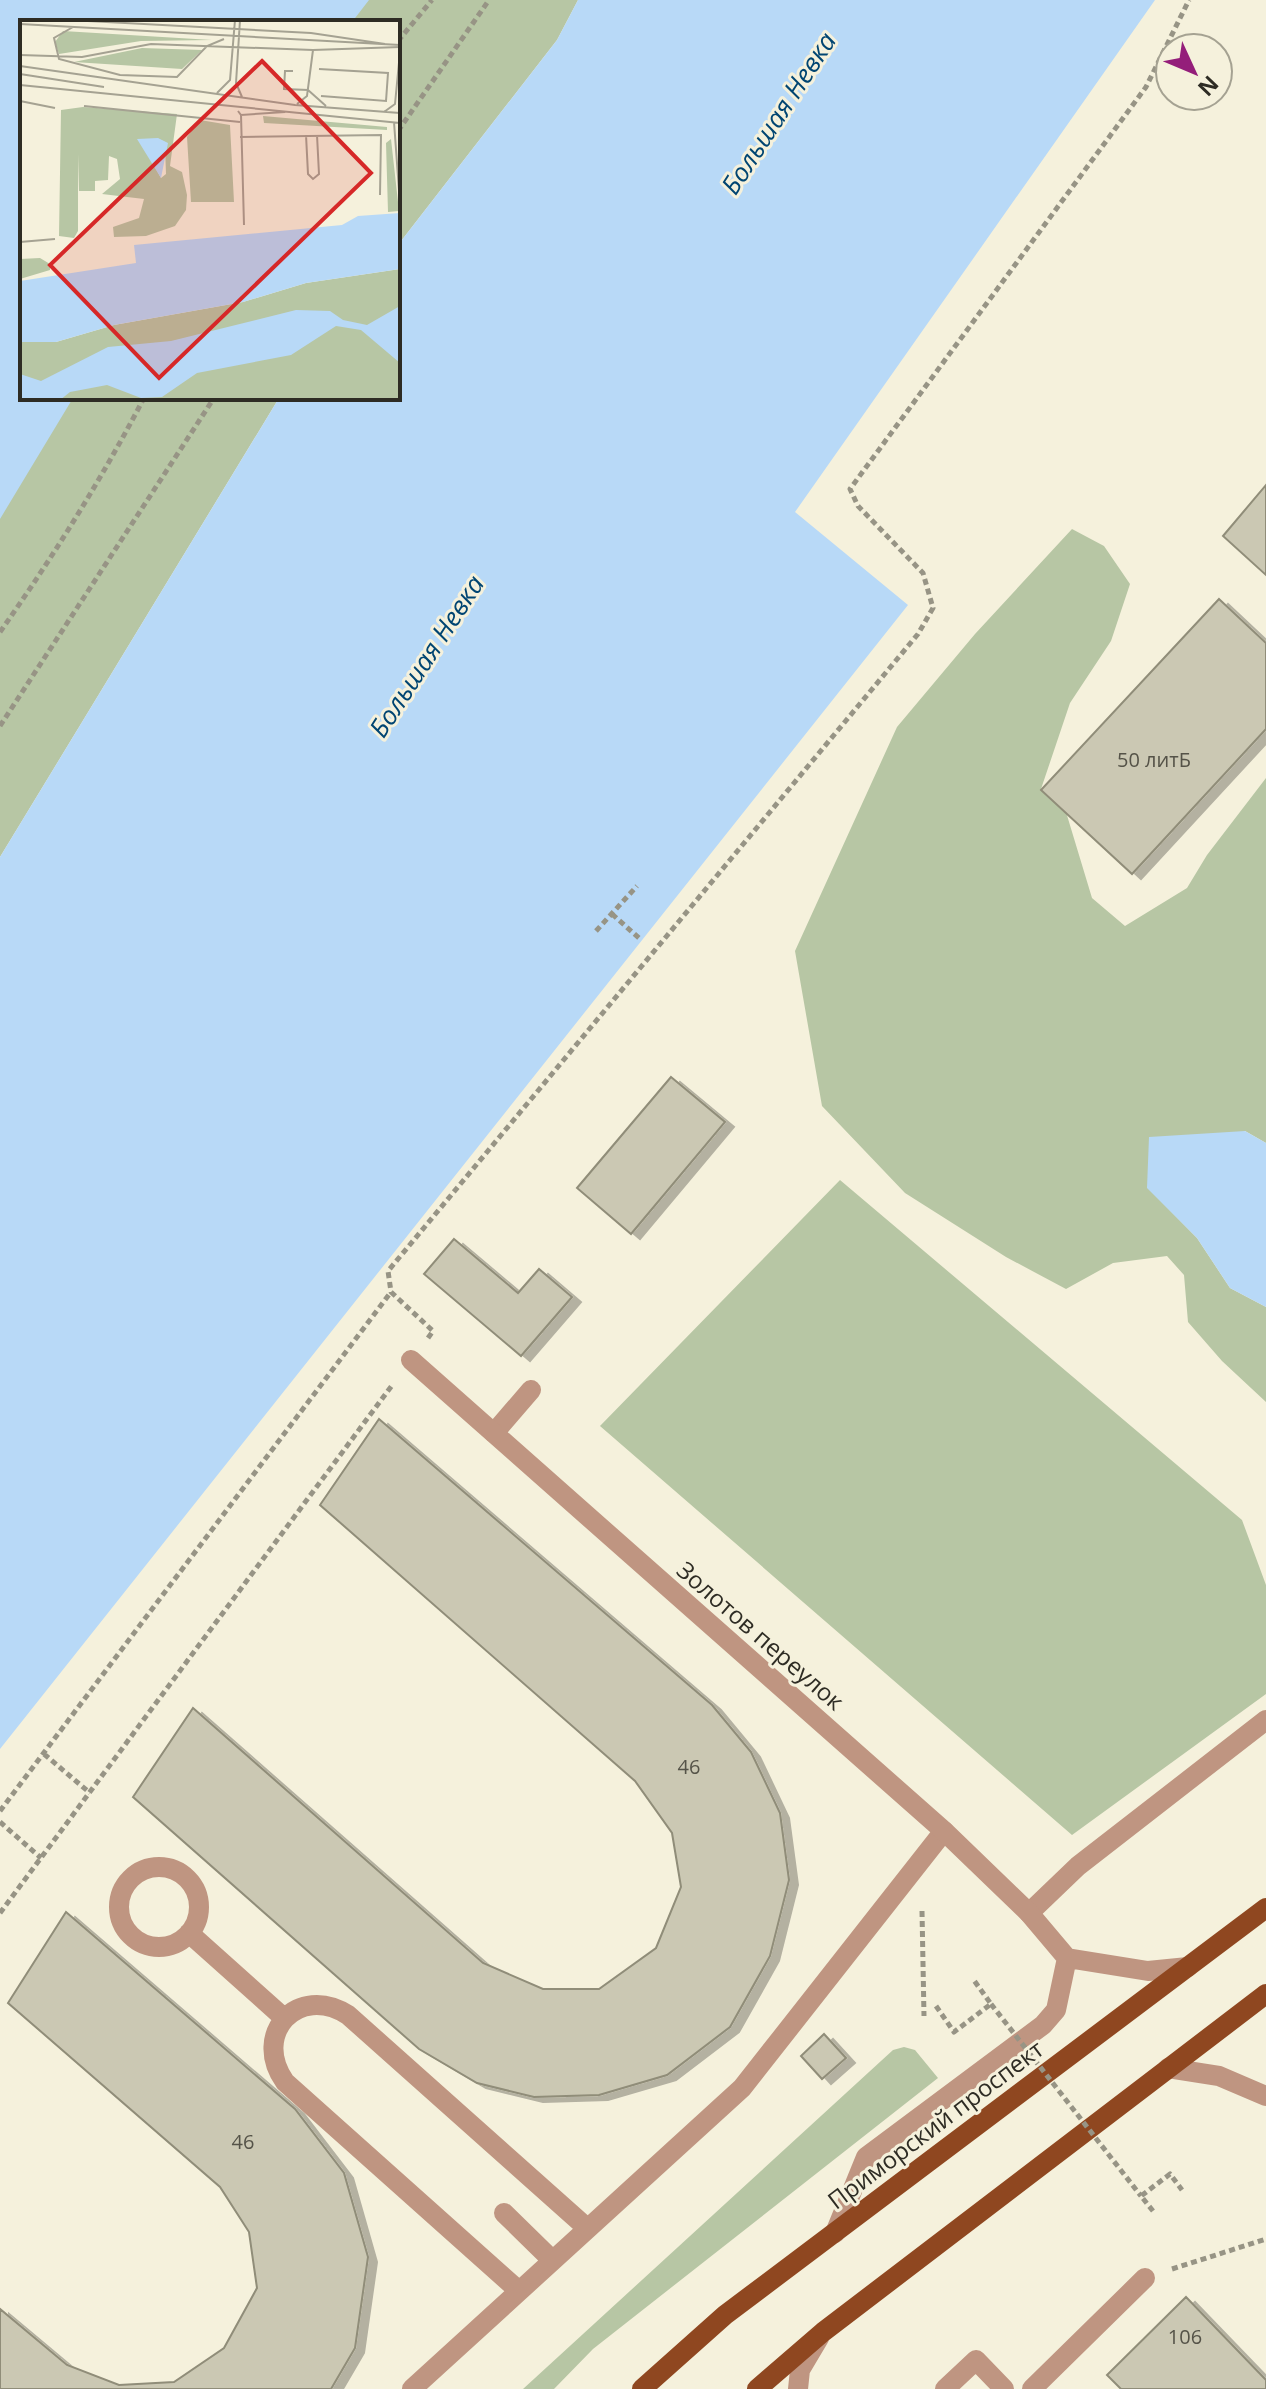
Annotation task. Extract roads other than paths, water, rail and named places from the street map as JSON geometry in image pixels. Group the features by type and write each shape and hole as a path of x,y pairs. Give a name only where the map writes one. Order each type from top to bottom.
{"main road":[{"name":"Приморский проспект","path":"642,2389 725,2315 1266,1908"},
{"path":"757,2389 823,2332 1266,1994"}],"street":[{"name":"Золотов переулок","path":"411,1360 944,1831 1029,1913 1067,1958"},
{"path":"494,1433 531,1390"},
{"path":"1029,1913 1078,1866 1266,1720"},
{"path":"412,2389 742,2088 944,1831"},
{"path":"156,1866 172,1869 185,1877 195,1889 199,1904 197,1920 189,1933 176,1943 161,1947 146,1945 132,1937 123,1925 118,1909 120,1894 129,1880 141,1870 156,1866"},
{"path":"189,1933 284,2018"},
{"path":"835,2233 866,2157 1043,2025 1056,2010 1067,1958 1148,1971 1188,1967"},
{"path":"518,2290 285,2082 277,2071 272,2043 284,2018 309,2005 322,2004 348,2015 587,2228"},
{"path":"1168,2068 1219,2076 1266,2096"},
{"path":"504,2213 551,2259"},
{"path":"1032,2389 1145,2278"},
{"path":"798,2389 800,2370 823,2332"},
{"path":"945,2389 976,2360 1004,2389"}],"water":[{"path":"0,0 369,0 354,20 20,20 20,400 72,400 0,519"},
{"name":"Большая Невка","path":"578,0 1155,0 795,512 908,605 0,1749 0,857 278,400 400,400 400,242 557,40"},
{"path":"1245,1131 1266,1143 1266,1307 1230,1288 1197,1238 1147,1188 1149,1137"}]}
